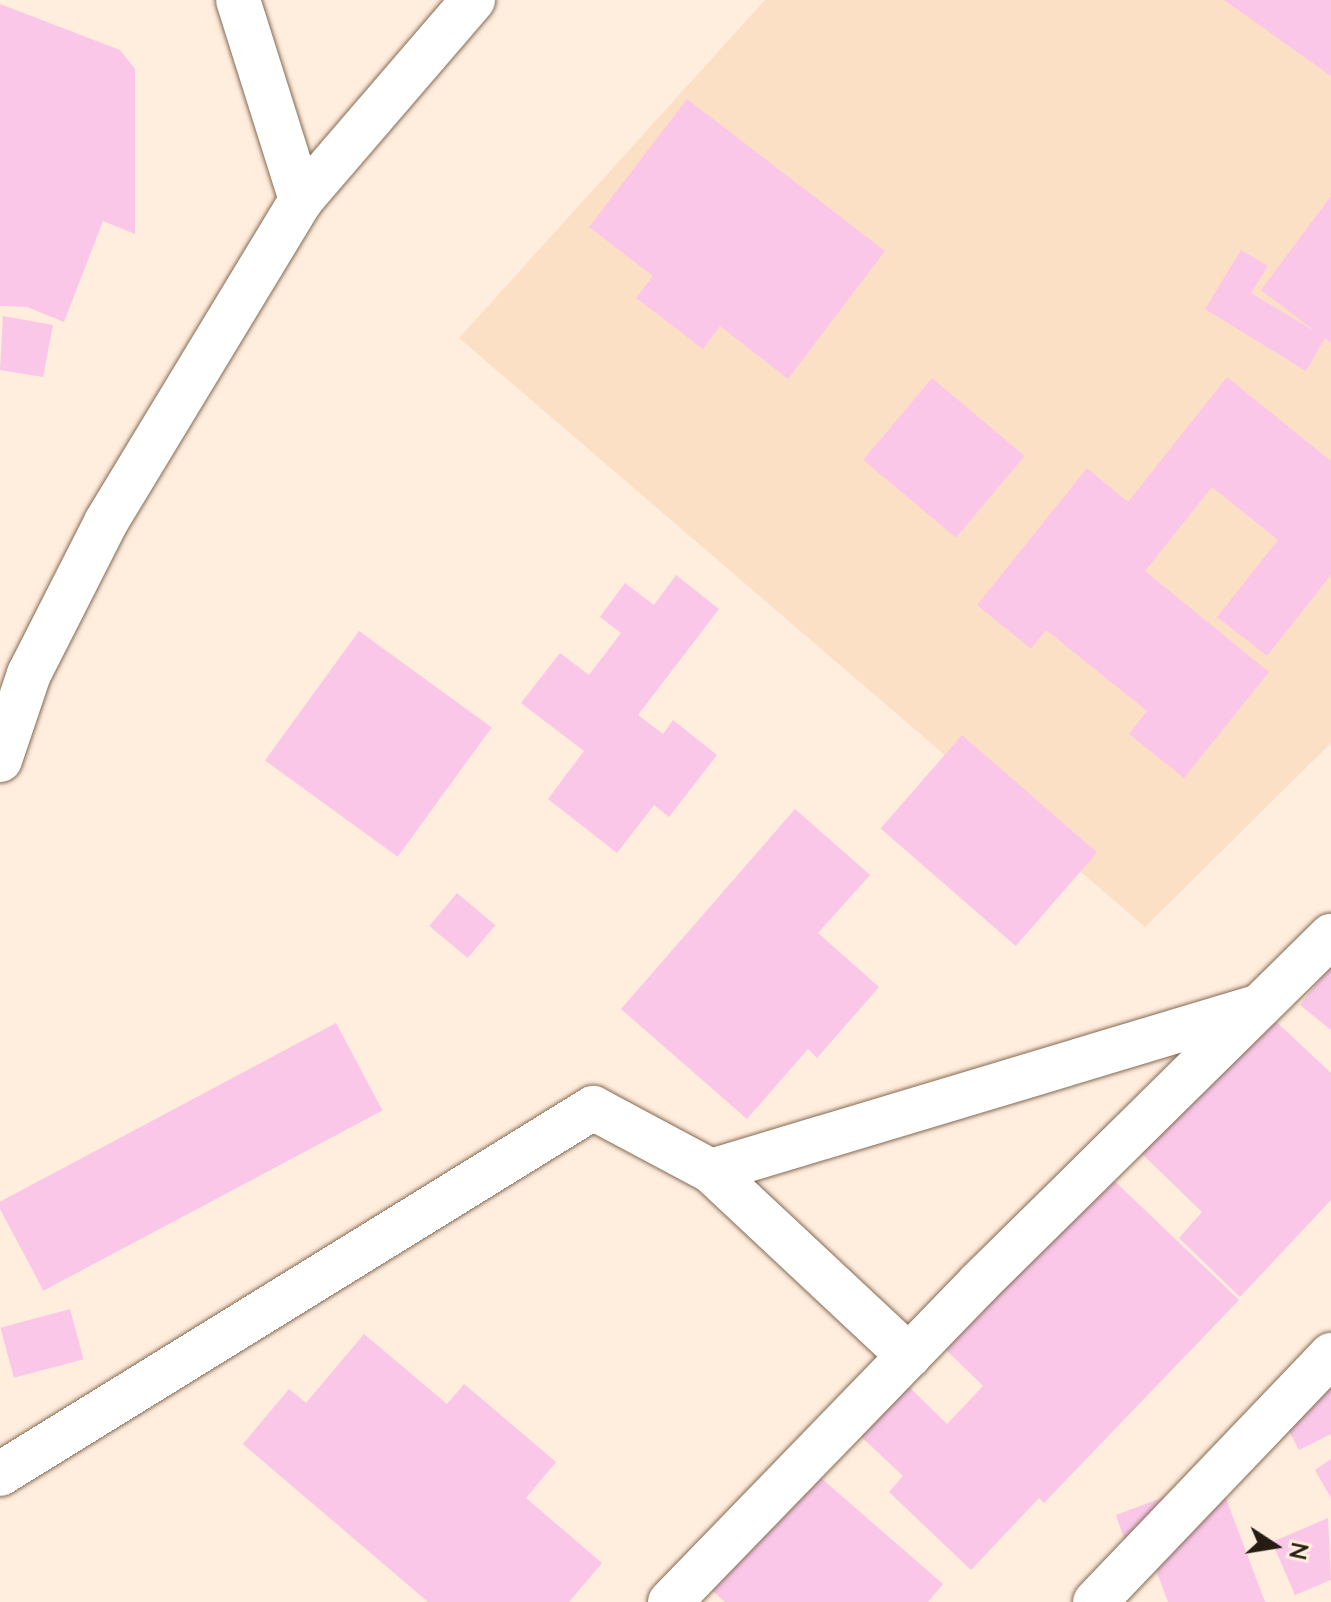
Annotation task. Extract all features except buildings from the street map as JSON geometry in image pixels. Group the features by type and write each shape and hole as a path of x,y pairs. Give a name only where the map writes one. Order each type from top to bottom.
{"street":[{"path":"238,0 301,200"},
{"path":"0,760 29,674 106,522 301,200 473,0"},
{"path":"670,1602 909,1356 1331,936"},
{"path":"711,1171 1260,1006"},
{"path":"0,1474 593,1108 711,1171 909,1356"},
{"path":"1095,1602 1331,1355"}],"shaded area":[{"path":"765,0 1331,0 1331,743 1145,927 459,338"}]}
